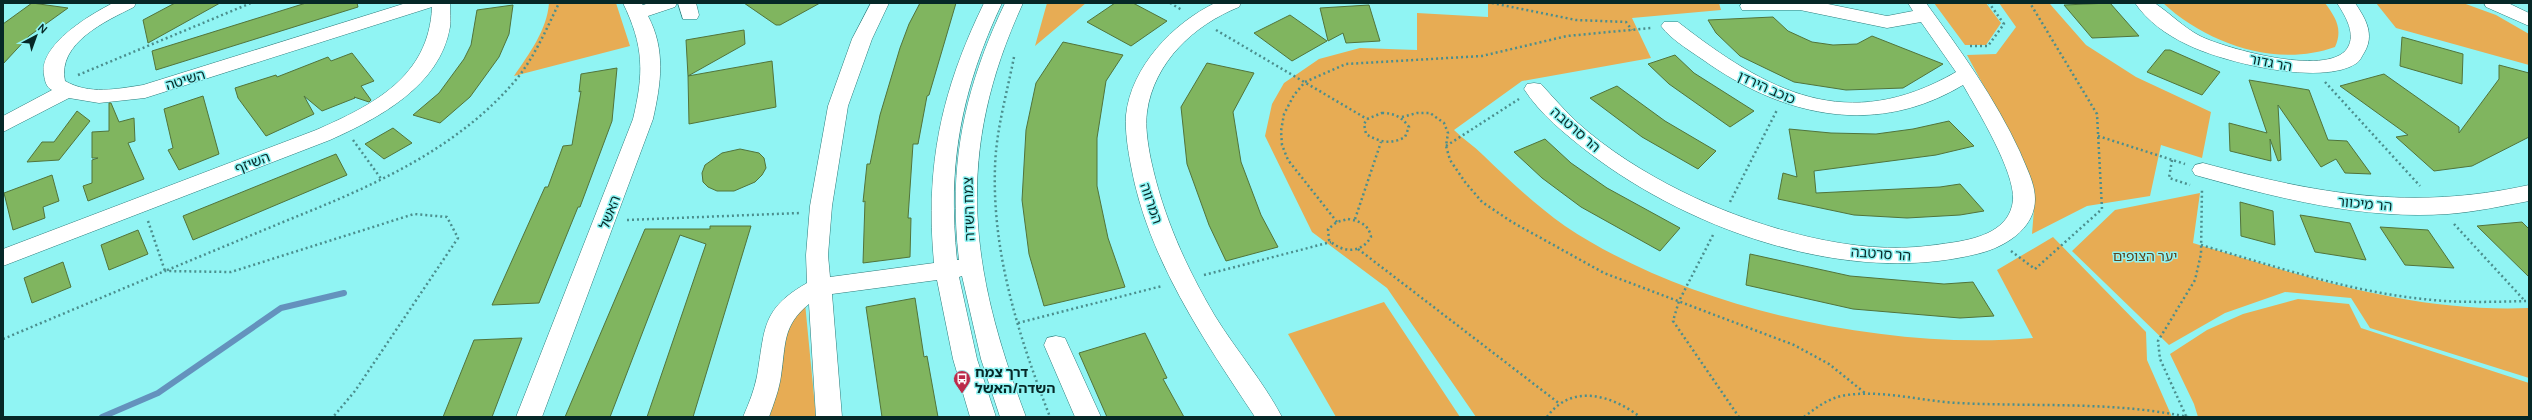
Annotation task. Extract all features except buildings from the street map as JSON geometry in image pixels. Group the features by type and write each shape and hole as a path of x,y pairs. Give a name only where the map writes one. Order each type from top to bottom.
{"street":[{"path":"3,125 62,88 54,68 57,56 67,43 92,23 127,3"},
{"name":"השיטה","path":"62,88 108,97 145,91 425,3"},
{"name":"השיזף","path":"3,258 344,127 386,102 406,87 416,75 428,59 440,31 443,19 441,3"},
{"path":"635,8 668,3"},
{"path":"829,417 817,255 825,171 838,106 862,38 880,3"},
{"name":"צמח השדה","path":"983,417 961,345 944,244 942,209 943,171 948,139 960,84 993,3"},
{"name":"צמח השדה","path":"1013,417 987,339 973,266 966,206 966,169 982,85 1001,32 1014,3"},
{"name":"המרווה","path":"1232,3 1198,19 1184,30 1162,55 1152,70 1143,89 1137,113 1142,172 1149,199 1184,280 1225,352 1269,417"},
{"path":"1749,6 1772,3 1800,4 1887,22 1921,9"},
{"name":"הר גדור","path":"2144,3 2175,30 2195,42 2216,50 2271,63 2311,67 2320,67 2352,57 2358,49 2360,26 2346,3"},
{"path":"2493,3 2529,20"},
{"name":"האשל","path":"529,417 641,126 652,74 651,47 645,25 635,8"},
{"name":"הר סרטבה","path":"1534,89 1557,117 1609,157 1668,192 1722,218 1758,231 1804,244 1853,252 1921,256 1955,252 1996,240 2013,225 2020,214 2024,199 2023,182 1967,74 1949,46 1921,9"},
{"name":"כוכב הירדן","path":"1671,26 1704,53 1731,72 1784,98 1816,106 1849,110 1876,109 1902,104 1935,92 1967,74"},
{"name":"הר מיכוור","path":"2202,179 2339,202 2384,206 2438,206 2480,203 2529,193"},
{"path":"756,417 765,394 777,323 786,308 799,297 819,287 973,266"},
{"path":"1056,345 1088,417"}],"path":[{"path":"62,88 251,3"},
{"path":"3,339 382,180 453,138 502,96 530,63 551,26 559,3"},
{"path":"1170,3 1367,119"},
{"path":"1493,3 1547,14 1599,22 1626,22 1632,30"},
{"path":"1949,46 1988,46 2004,24 1989,3"},
{"path":"1996,240 2035,270 2102,209 2097,114 2031,8 2030,3"},
{"path":"1337,222 1293,166 1282,145 1281,131 1284,114 1294,95 1305,82 1346,64 1482,56 1566,36 1671,26"},
{"path":"1015,52 995,167 999,235 1018,323 1036,382 1050,417"},
{"path":"2201,245 2354,287 2400,296 2480,302 2526,301 2311,67"},
{"path":"1446,146 1464,137 1478,125 1534,89"},
{"path":"1739,417 1673,321 1679,301 1784,98"},
{"path":"1402,117 1409,127 1405,137 1397,142 1381,142 1366,134 1364,124 1367,119 1382,113 1402,117 1417,113 1430,114 1444,123 1448,133 1446,146 1450,160 1465,182 1482,202 1512,222 1604,273 1794,345 1829,364 1865,393"},
{"path":"344,127 382,180"},
{"path":"2098,136 2172,160 2202,179"},
{"path":"1355,219 1381,142"},
{"path":"2172,160 2168,178 2202,179"},
{"path":"2187,417 2160,359 2158,341 2195,280 2201,245 2202,179"},
{"path":"143,204 165,271"},
{"path":"605,221 820,212"},
{"path":"165,271 231,272 414,214 446,217 458,238 355,391 334,417"},
{"path":"1355,219 1367,226 1371,231 1369,242 1358,249 1343,249 1329,240 1328,229 1337,222 1355,219"},
{"path":"1358,249 1560,404"},
{"path":"1804,417 1824,404 1844,395 1865,393 1957,403 2138,409 2187,417"},
{"path":"1547,417 1560,404 1582,396 1600,396 1619,402 1640,417"}],"green space":[{"path":"549,3 616,3 630,46 514,76 541,32 548,13"},
{"path":"1047,3 1086,3 1035,46"},
{"path":"1488,3 1719,3 1721,10 1632,18 1651,58 1522,81 1454,130 1480,152 1512,183 1565,226 1615,255 1670,280 1729,301 1790,318 1853,330 1915,338 1976,340 2033,338 1997,270 2053,237 2146,332 2147,360 2172,417 1476,417 1387,288 1312,232 1265,136 1272,104 1284,83 1319,59 1360,48 1417,50 1417,13 1488,17"},
{"path":"1934,3 1986,3 2001,23 1986,45 1965,45"},
{"path":"1999,3 2052,3 2050,4 2086,45 2136,77 2211,112 2202,158 2161,145 2150,196 2087,206 2032,234 2034,209 2019,151 1967,55 1996,54 2016,27"},
{"path":"2163,3 2325,3 2337,24 2337,41 2335,47 2313,53 2290,55 2267,53 2244,48 2221,40 2200,30 2181,18"},
{"path":"2376,3 2463,3 2496,15 2529,34 2529,65 2396,28"},
{"name":"יער הצופים","path":"2200,193 2193,243 2275,268 2358,290 2443,305 2486,308 2529,308 2529,378 2370,328 2351,298 2285,292 2225,313 2169,345 2072,251 2115,210"},
{"path":"2298,299 2349,304 2361,328 2529,383 2529,417 2198,417 2194,404 2170,354 2207,330 2243,314"},
{"path":"1384,302 1460,417 1336,417 1288,334"},
{"path":"805,303 816,417 768,417 788,323"}],"waterway":[{"path":"102,417 158,393 281,308 344,293"}],"place":[{"name":"דרך צמח השדה/האשל","path":"962,394"}]}
